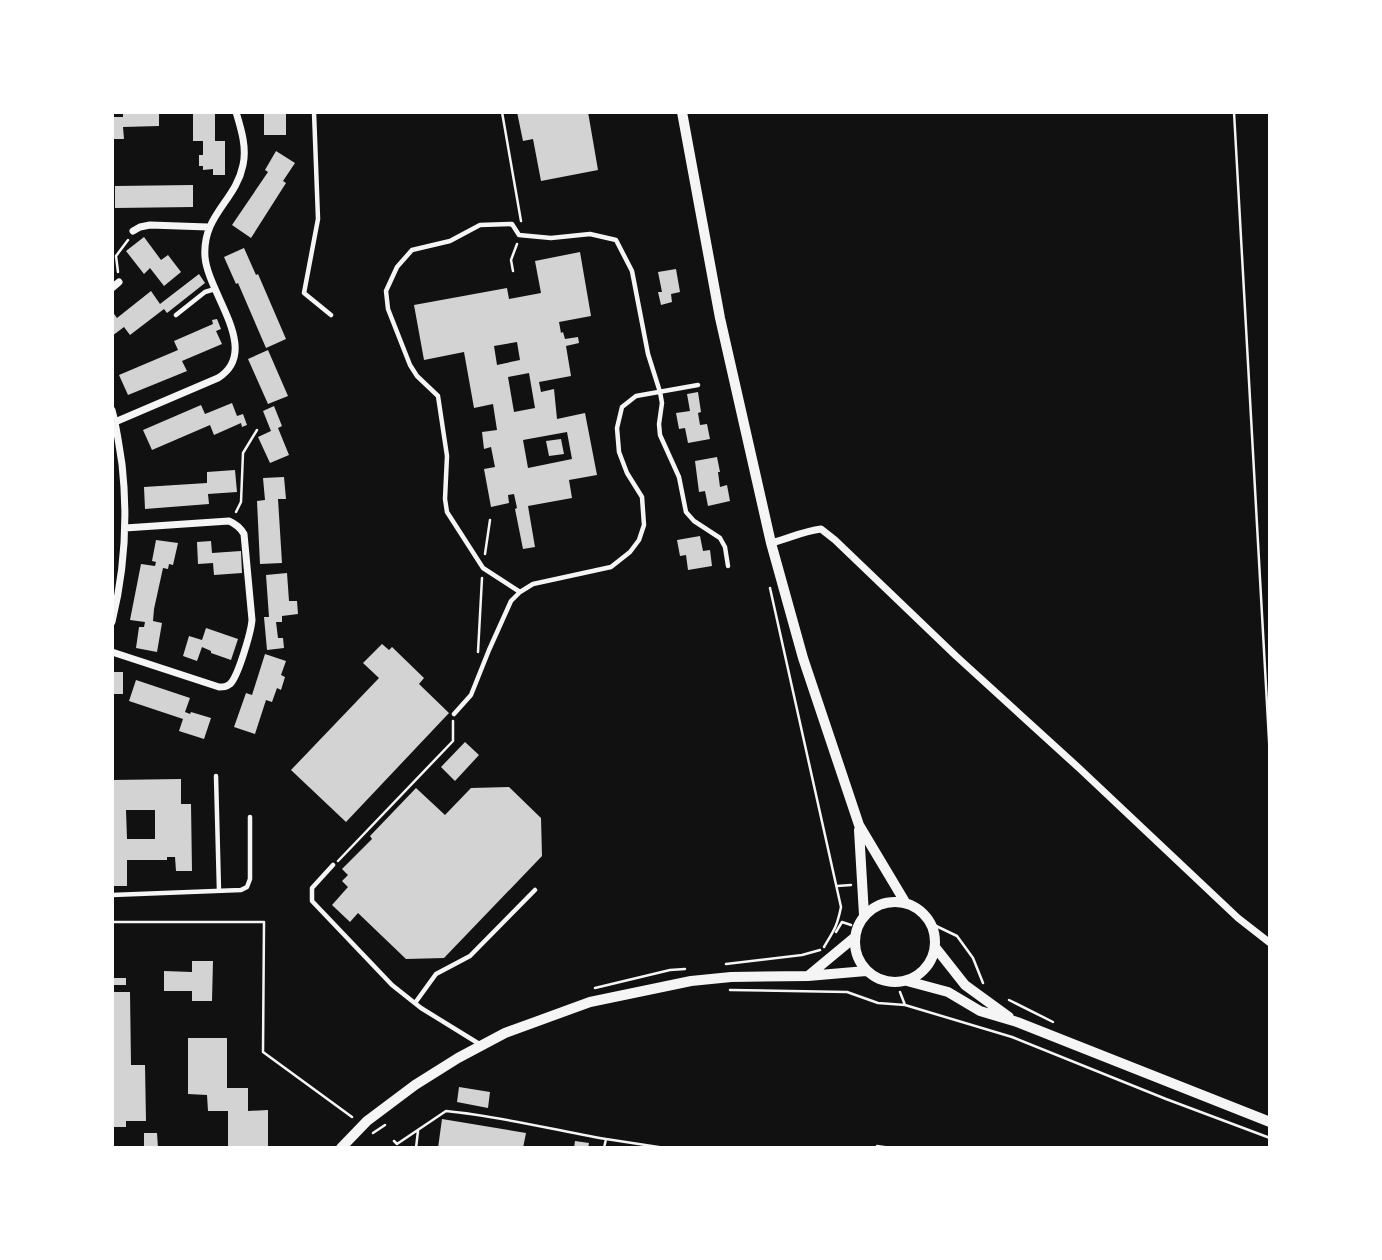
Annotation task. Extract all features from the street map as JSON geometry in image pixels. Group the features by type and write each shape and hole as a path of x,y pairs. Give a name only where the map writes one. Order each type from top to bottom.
{"street":[{"path":"115,422 218,379 234,361 235,338 206,263 205,244 208,227 236,183 243,164 244,147 236,112"},
{"path":"682,112 720,318 771,543 803,659 859,825 905,902"},
{"path":"133,231 150,225 208,227"},
{"path":"112,410 123,477 125,528 124,560 112,622"},
{"path":"112,652 225,687 233,680 252,621 244,534 241,528 231,522 125,528"},
{"path":"771,543 821,529 835,540 1238,918 1270,943"},
{"path":"859,825 864,915 856,932 855,949 866,971 885,981 948,992 980,1011 1270,1122"},
{"path":"864,915 891,901 905,902 925,914 932,924 935,935 932,958 918,976 902,982"},
{"path":"808,976 856,932"},
{"path":"935,947 965,985 1017,1023"},
{"path":"341,1148 366,1132 367,1121 415,1085 482,1045 505,1032 590,1002 691,981 866,971"}],"lane":[{"path":"314,112 318,219 304,293 331,315"},
{"path":"520,592 483,568 447,512 444,499 447,456 438,396 417,376 410,365 388,309 386,291 397,267 412,250 450,241 480,225 512,224 519,235 551,238 590,234 616,240 632,271 648,354 662,403 660,435 679,477 686,512 694,521 720,538 725,547 728,566"},
{"path":"176,315 205,292 215,289"},
{"path":"454,714 471,695 511,601 520,592 533,584 611,567 630,552 639,540 644,525 642,497 627,473 619,452 617,428 622,407 636,396 698,385"},
{"path":"216,776 219,891"},
{"path":"112,895 241,890 247,887 250,879 250,817"},
{"path":"333,866 312,888 312,901 392,985 415,1003 482,1045"},
{"path":"415,1003 436,974 470,956 535,890"}],"path":[{"path":"502,112 522,225 512,260 513,271"},
{"path":"1234,112 1270,758"},
{"path":"115,285 116,256 133,231"},
{"path":"231,522 241,502 243,453 257,430"},
{"path":"483,665 478,654 483,568 490,520"},
{"path":"333,866 453,741 454,714"},
{"path":"112,922 264,922 263,1052 354,1119 366,1132 390,1120"},
{"path":"749,961 802,955 820,950 832,939 842,922 856,932"},
{"path":"932,924 957,936 988,987"},
{"path":"902,982 905,1005"},
{"path":"726,990 847,992 878,1003 905,1005 1012,1037 1166,1100 1270,1138"},
{"path":"1005,998 1062,1026"},
{"path":"394,1141 397,1144 446,1111 479,1114 557,1131 665,1148"},
{"path":"416,1148 418,1129"},
{"path":"604,1148 606,1139"},
{"path":"876,1148 891,1148"}],"building":[{"path":"123,112 159,112 159,126 123,127 124,139 112,139 112,117 123,117"},
{"path":"193,112 215,112 215,141 225,141 225,175 213,175 213,169 203,170 203,166 199,166 199,155 203,155 203,141 193,141"},
{"path":"264,112 286,112 286,135 264,135"},
{"path":"517,112 588,112 598,170 541,181 533,139 523,141"},
{"path":"276,151 295,163 283,181 286,183 251,238 232,225 268,172 265,170"},
{"path":"193,185 193,207 115,208 115,186"},
{"path":"144,237 161,260 168,255 181,272 164,286 150,268 144,274 126,251"},
{"path":"244,248 286,339 266,348 224,257"},
{"path":"580,252 591,316 559,322 565,339 578,337 579,343 566,346 571,376 539,382 541,392 554,389 557,419 585,413 597,475 569,480 572,498 528,506 535,547 523,549 514,494 508,495 509,503 491,507 484,469 495,467 491,447 484,449 482,432 497,430 493,404 474,408 464,352 424,360 414,305 507,288 509,299 541,293 535,261","holes":["517,342 520,360 497,365 494,346","529,373 535,408 514,412 508,377","567,432 572,459 528,468 523,440"]},
{"path":"676,269 680,292 671,294 672,302 661,305 658,292 662,292 658,272"},
{"path":"199,274 205,283 167,313 164,309 130,335 124,327 112,336 112,311 117,318 151,291 160,304"},
{"path":"217,319 221,329 216,331 222,344 182,361 187,371 128,395 119,375 178,350 174,341 213,324 212,320"},
{"path":"268,350 288,396 268,404 248,359"},
{"path":"698,392 700,425 707,424 710,439 688,443 685,428 679,429 676,413 690,411 687,394"},
{"path":"232,403 237,416 243,414 247,425 242,427 241,423 214,435 210,425 152,450 143,430 201,405 205,414"},
{"path":"274,406 282,426 278,428 289,455 270,463 258,437 271,431 263,411"},
{"path":"561,439 564,454 549,456 546,441"},
{"path":"717,457 720,487 727,485 730,501 708,506 705,491 699,492 695,461"},
{"path":"235,470 237,492 208,494 209,504 145,509 144,487 207,483 207,472"},
{"path":"284,477 286,499 278,499 282,563 260,564 257,501 265,500 263,478"},
{"path":"700,536 703,551 710,550 712,566 688,570 686,555 680,556 677,540"},
{"path":"156,540 178,543 173,565 169,564 168,569 163,568 154,609 153,621 162,623 157,652 136,648 139,627 144,627 145,622 130,620 141,564 155,566 156,562 152,561"},
{"path":"211,541 212,553 241,551 242,573 214,575 213,563 198,564 197,542"},
{"path":"287,573 289,601 297,601 298,614 282,616 282,622 276,622 278,638 283,638 284,648 267,650 264,617 269,617 266,575"},
{"path":"206,628 238,639 231,660 202,647 197,661 183,656 189,636 202,640"},
{"path":"382,644 389,650 392,647 424,678 419,684 449,713 346,822 291,770 379,678 363,663"},
{"path":"265,654 286,661 281,675 285,677 281,690 277,688 272,702 266,700 255,734 234,727 246,693 252,695"},
{"path":"112,672 123,672 123,694 112,694"},
{"path":"136,680 190,698 185,712 211,718 204,739 179,731 183,719 129,701"},
{"path":"465,742 479,755 455,781 441,767"},
{"path":"181,779 181,804 191,804 192,871 176,871 175,857 167,857 167,860 127,860 127,886 112,886 112,780","holes":["126,810 155,810 155,839 127,839"]},
{"path":"509,787 541,818 542,856 444,958 406,959 358,913 350,922 332,905 348,887 342,881 348,875 342,869 416,788 445,815 471,788"},
{"path":"192,961 213,961 212,1001 192,1001 192,991 164,991 164,971 192,972"},
{"path":"112,978 126,978 126,985 112,985"},
{"path":"112,992 130,992 131,1065 145,1065 146,1121 126,1121 126,1127 112,1127"},
{"path":"188,1038 227,1038 227,1088 248,1088 248,1111 268,1110 268,1148 228,1148 228,1111 208,1111 207,1095 188,1094"},
{"path":"459,1087 490,1092 488,1108 457,1102"},
{"path":"442,1119 526,1133 523,1148 438,1148"},
{"path":"144,1133 157,1133 158,1148 144,1148"},
{"path":"575,1141 589,1143 588,1148 574,1148"}]}
